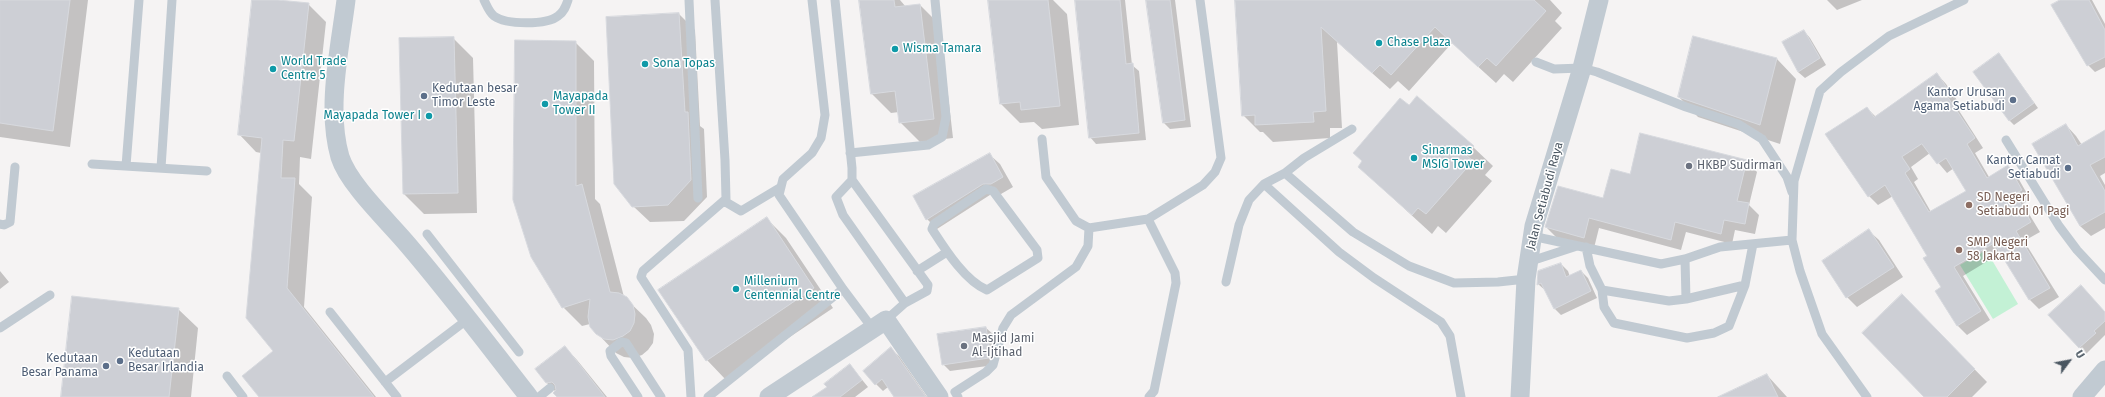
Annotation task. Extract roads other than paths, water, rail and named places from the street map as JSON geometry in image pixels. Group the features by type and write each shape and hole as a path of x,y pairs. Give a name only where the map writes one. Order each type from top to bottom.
{"street":[{"path":"346,0 336,89 335,131 340,158 368,201 408,245 529,397"},
{"name":"Jalan Setiabudi Raya","path":"1520,397 1527,270 1532,236 1582,68 1596,2"},
{"path":"769,397 880,325 939,397"},
{"path":"2082,397 2105,370"}],"lane":[{"path":"126,166 140,0"},
{"path":"161,168 172,0"},
{"path":"484,0 488,9 495,16 515,23 537,22 557,17 565,8 568,0"},
{"path":"689,0 698,198"},
{"path":"691,397 688,350 641,277 643,271 726,199 726,160 715,0"},
{"path":"812,0 825,115 821,138 812,153 783,179 779,195 842,289 880,325 906,303 927,291 928,285 852,180 835,0"},
{"path":"850,153 928,145 942,137 946,117 935,0"},
{"path":"1042,139 1046,177 1076,221 1089,228 1148,219 1203,185 1215,172 1221,158 1200,0"},
{"path":"1867,397 1822,334 1800,271 1792,240 1794,181 1820,91 1841,72 1888,36 1964,0"},
{"path":"1536,62 1554,69 1582,68 1624,82 1686,107 1738,124 1762,139 1787,177 1793,196"},
{"path":"1226,282 1239,225 1249,200 1264,184 1285,173 1304,158 1352,129"},
{"path":"2006,140 2059,226 2077,250 2105,280"},
{"path":"92,164 207,171"},
{"path":"0,224 4,225 10,222 15,166"},
{"path":"1285,173 1353,232 1409,266 1454,283 1498,282 1582,246"},
{"path":"852,180 836,197 843,215 906,303"},
{"path":"1264,184 1339,252 1374,278 1441,322 1450,336 1461,397"},
{"path":"724,201 741,211 781,187"},
{"path":"986,190 993,191 1037,250 1038,258 987,290 977,286 947,252 932,229 934,224 986,190"},
{"path":"1148,219 1175,273 1176,283 1154,391 1149,397"},
{"path":"958,397 955,392 986,372 993,365 1003,328 1011,315 1076,267 1088,246 1089,228"},
{"path":"427,234 520,352"},
{"path":"1532,236 1661,264 1684,259 1720,247 1792,240"},
{"path":"1582,246 1602,290 1604,307 1614,323 1687,338 1714,333 1729,326 1745,285 1753,244"},
{"path":"917,271 947,252"},
{"path":"1684,259 1686,300"},
{"path":"1602,290 1669,301 1686,300 1745,285"},
{"path":"708,397 842,289"},
{"path":"0,328 50,295"},
{"path":"330,312 397,397"},
{"path":"385,382 468,319"},
{"path":"638,397 611,356 610,351 621,342 626,343 661,397"},
{"path":"227,376 243,397"},
{"path":"539,397 550,388"}],"place":[{"name":"Chase Plaza","path":"1379,43"},
{"name":"Wisma Tamara","path":"895,49"},
{"name":"Sona Topas","path":"645,64"},
{"name":"World Trade Centre 5","path":"273,69"},
{"name":"Kedutaan besar Timor Leste","path":"424,96"},
{"name":"Kantor Urusan Agama Setiabudi","path":"2013,100"},
{"name":"Mayapada Tower II","path":"545,104"},
{"name":"Mayapada Tower I","path":"429,116"},
{"name":"Sinarmas MSIG Tower","path":"1414,158"},
{"name":"HKBP Sudirman","path":"1689,166"},
{"name":"Kantor Camat Setiabudi","path":"2068,168"},
{"name":"SD Negeri Setiabudi 01 Pagi","path":"1969,205"},
{"name":"SMP Negeri 58 Jakarta","path":"1959,250"},
{"name":"Millenium Centennial Centre","path":"736,289"},
{"name":"Masjid Jami Al-Ijtihad","path":"964,346"},
{"name":"Kedutaan Besar Irlandia","path":"120,361"},
{"name":"Kedutaan Besar Panama","path":"106,366"}]}
